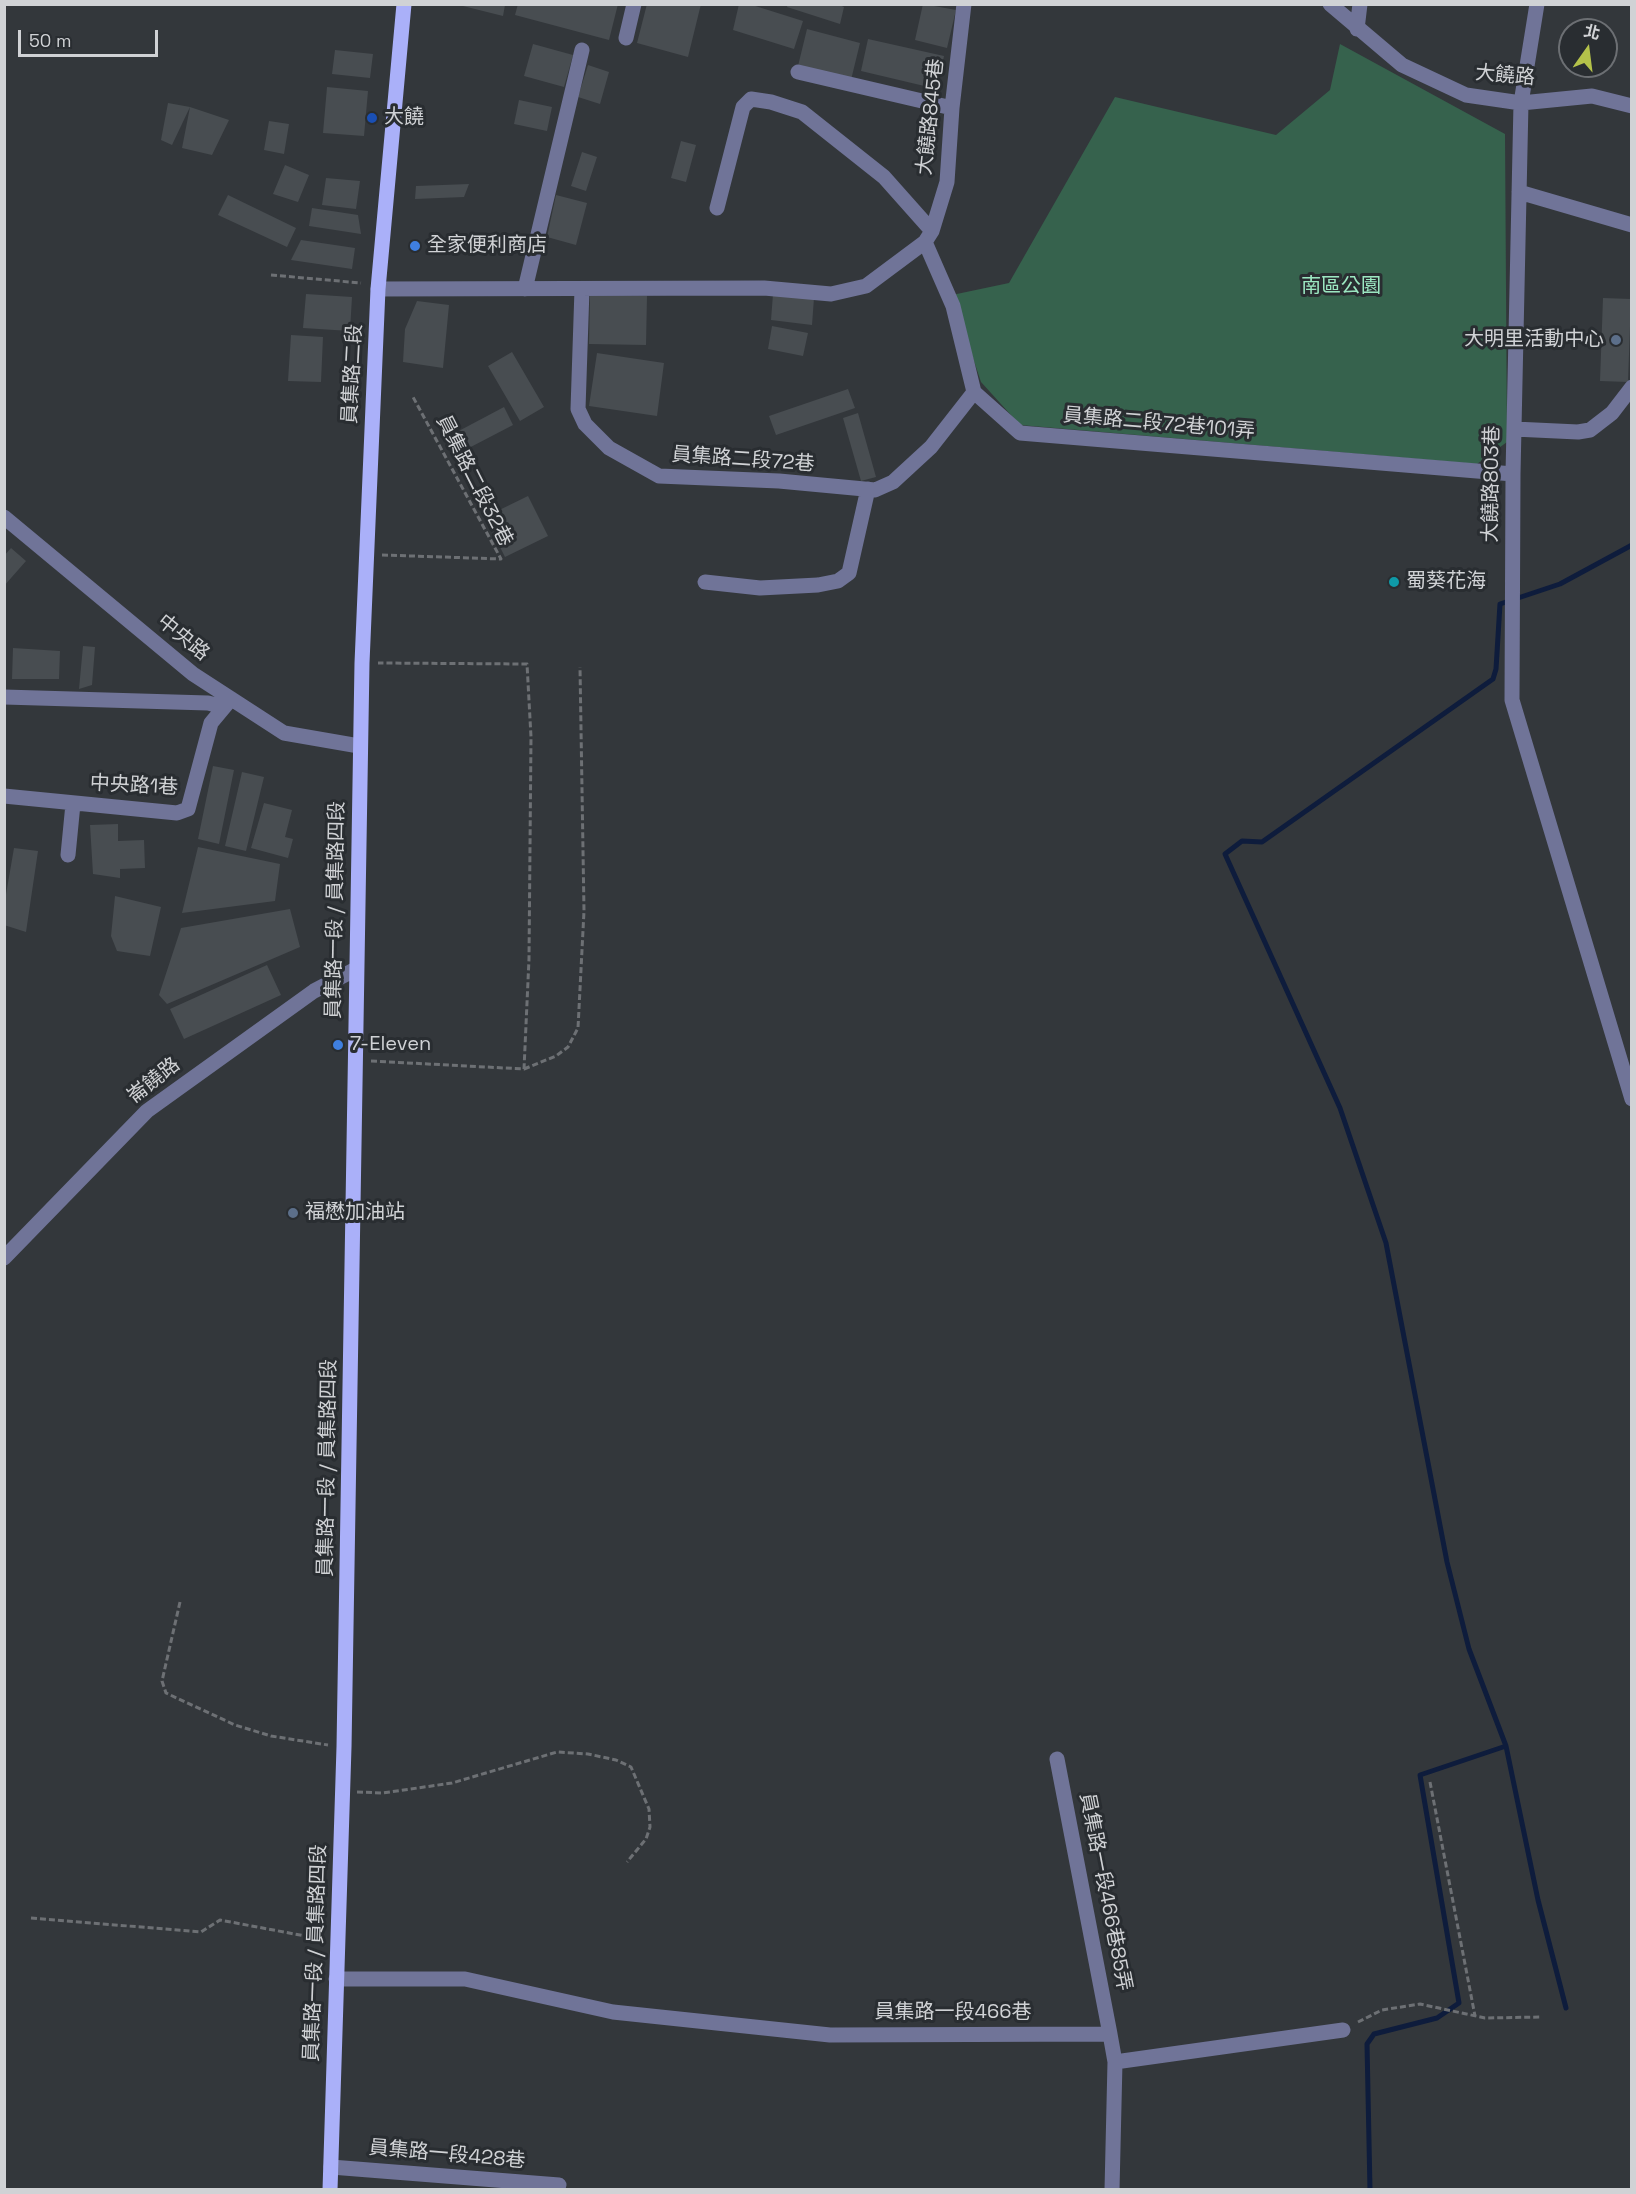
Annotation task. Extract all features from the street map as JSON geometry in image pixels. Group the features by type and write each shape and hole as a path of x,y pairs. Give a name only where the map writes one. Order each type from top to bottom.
{"main road":[{"name":"員集路二段","path":"359,746 365,555 378,289 404,4"},
{"name":"員集路一段 / 員集路四段","path":"330,2190 344,1747 359,746"}],"street":[{"path":"626,38 634,4"},
{"name":"大饒路845巷","path":"929,237 947,182 952,108 964,4"},
{"name":"大饒路","path":"1330,4 1402,65 1466,95 1521,103 1592,96 1632,106"},
{"path":"1357,29 1360,4"},
{"name":"大饒路803巷","path":"1537,4 1521,103 1513,474 1512,700 1632,1099"},
{"path":"525,289 582,50"},
{"path":"798,72 952,108"},
{"path":"717,208 743,107 751,99 771,102 802,112 884,177 929,237 953,306 974,392"},
{"path":"1519,192 1632,225"},
{"path":"378,289 764,288 831,294 866,286 929,237"},
{"name":"員集路二段72巷","path":"582,289 578,409 585,424 609,448 659,476 779,481 875,490 893,482 931,447 974,392"},
{"path":"1514,429 1578,432 1590,430 1612,413 1632,387"},
{"name":"員集路二段72巷101弄","path":"974,392 1020,433 1513,474"},
{"path":"705,582 760,588 818,585 838,581 849,573 868,489"},
{"name":"中央路","path":"4,517 227,703 284,733 359,746"},
{"path":"4,697 227,703"},
{"name":"中央路1巷","path":"4,796 177,813 188,809 211,723 227,703"},
{"path":"68,855 73,804"},
{"name":"崙饒路","path":"4,1258 147,1111 314,991 356,969"},
{"name":"員集路一段466巷85弄","path":"1057,1759 1110,2034"},
{"name":"員集路一段466巷","path":"336,1979 465,1978 613,2012 830,2035 1110,2034"},
{"path":"1115,2062 1343,2030"},
{"path":"1110,2034 1115,2062 1112,2190"},
{"name":"員集路一段428巷","path":"331,2167 559,2186"}],"path":[{"path":"271,275 356,281 378,289"},
{"name":"員集路二段32巷","path":"365,555 501,559 413,397"},
{"path":"362,663 527,664 531,737 529,959 524,1069"},
{"path":"356,1060 524,1069 556,1056 568,1047 578,1028 584,911 580,667"},
{"path":"180,1602 162,1681 165,1693 253,1731 271,1736 344,1747"},
{"path":"343,1792 383,1793 452,1783 557,1752 588,1754 616,1760 631,1767 649,1809 650,1827 646,1839 627,1862"},
{"path":"1430,1782 1475,2016"},
{"path":"31,1918 201,1932 219,1920 337,1942"},
{"path":"1343,2030 1383,2010 1420,2004 1485,2018 1542,2017"}],"green space":[{"name":"南區公園","path":"1340,44 1505,134 1507,442 1477,464 1020,425 981,382 952,295 1009,283 1115,97 1276,135 1330,90"}],"building":[{"path":"518,4 618,4 609,40 515,15"},
{"path":"647,4 701,4 688,57 637,43"},
{"path":"739,4 749,4 803,21 794,49 733,30"},
{"path":"788,4 837,4 844,7 840,24 787,7"},
{"path":"923,4 956,10 947,48 915,40"},
{"path":"459,5 505,5 503,16"},
{"path":"807,29 860,43 851,80 798,66"},
{"path":"868,39 944,56 937,89 861,71"},
{"path":"533,44 573,55 564,87 524,76"},
{"path":"335,50 373,54 370,78 332,74"},
{"path":"588,65 609,72 600,104 578,97"},
{"path":"327,87 368,91 364,136 323,133"},
{"path":"519,100 552,107 547,131 514,124"},
{"path":"168,103 190,107 172,145 161,140"},
{"path":"190,107 229,120 212,155 182,148"},
{"path":"269,121 289,124 284,154 264,150"},
{"path":"681,141 696,145 686,182 671,178"},
{"path":"582,152 597,157 586,191 571,186"},
{"path":"285,165 309,175 298,202 273,194"},
{"path":"326,178 360,181 356,209 322,205"},
{"path":"469,184 464,197 415,199 416,186"},
{"path":"228,195 296,228 287,247 218,215"},
{"path":"556,195 587,203 576,245 547,237"},
{"path":"312,208 358,215 361,234 309,226"},
{"path":"301,240 355,248 352,269 291,260"},
{"path":"306,294 352,297 350,331 303,328"},
{"path":"773,294 814,298 812,325 771,320"},
{"path":"590,295 647,296 646,345 589,344"},
{"name":"大明里活動中心","path":"1603,298 1631,299 1628,382 1600,381"},
{"path":"417,301 449,305 443,368 403,362 405,329"},
{"path":"772,326 808,333 803,356 768,349"},
{"path":"291,335 323,337 321,382 288,381"},
{"path":"512,352 544,407 520,421 488,366"},
{"path":"597,353 664,363 657,416 589,406"},
{"path":"848,389 855,408 776,435 769,416"},
{"path":"504,407 513,425 465,450 455,433"},
{"path":"858,413 876,477 861,481 843,418"},
{"path":"528,496 548,536 505,557 485,517"},
{"path":"11,548 26,561 4,586 4,556"},
{"path":"83,646 95,647 92,685 79,689"},
{"path":"13,648 60,651 59,679 12,679"},
{"path":"213,766 234,770 219,844 198,839"},
{"path":"242,772 264,777 246,851 225,846"},
{"path":"264,803 292,810 285,837 293,839 288,858 251,848"},
{"path":"118,824 118,841 144,840 145,868 120,869 120,878 93,874 90,825"},
{"path":"198,847 280,864 275,901 182,913"},
{"path":"14,848 38,851 26,932 4,925 4,906"},
{"path":"115,896 161,907 150,956 117,951 111,936"},
{"path":"290,909 300,947 167,1004 159,995 181,928"},
{"path":"267,965 281,995 184,1039 170,1009"}],"waterway":[{"path":"1370,2190 1367,2044 1374,2034 1437,2018 1459,2003 1420,1775 1506,1746 1469,1649 1447,1562 1386,1243 1340,1108 1225,854 1242,841 1262,842 1493,679 1496,669 1500,604 1560,584 1632,545"},
{"path":"1506,1746 1538,1900 1566,2008"}],"place":[{"name":"大饒","path":"372,118"},
{"name":"全家便利商店","path":"415,246"},
{"name":"大明里活動中心","path":"1616,340"},
{"name":"蜀葵花海","path":"1394,582"},
{"name":"7-Eleven","path":"338,1045"},
{"name":"福懋加油站","path":"293,1213"}]}
